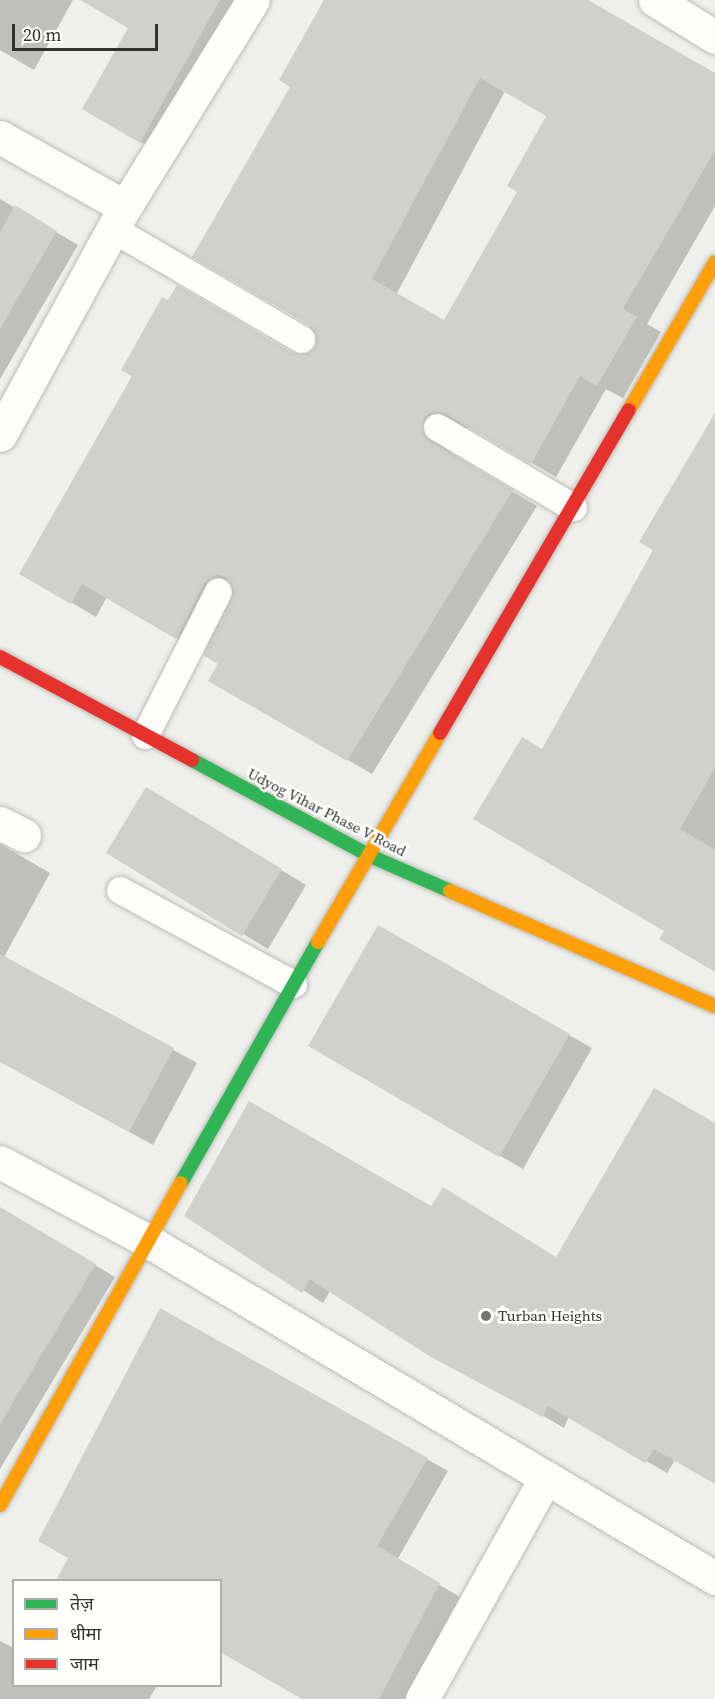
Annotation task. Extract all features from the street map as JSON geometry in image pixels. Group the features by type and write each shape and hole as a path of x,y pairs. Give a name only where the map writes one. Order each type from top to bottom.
{"street":[{"path":"0,435 10,392 253,0"},
{"path":"655,0 715,37"},
{"path":"0,137 119,218"},
{"path":"0,1505 293,984 370,856 715,262"},
{"name":"Udyog Vihar Phase V Road","path":"0,657 370,856 715,1006"},
{"path":"0,1162 148,1241 715,1578"},
{"path":"422,1699 546,1477"}],"lane":[{"path":"119,218 301,339"},
{"path":"437,427 573,507"},
{"path":"146,735 218,591"},
{"path":"120,890 293,984"}],"building":[{"path":"80,0 220,0 140,143 82,109 128,28"},
{"path":"324,0 588,0 715,73 715,150 623,309 637,317 597,386 580,376 531,464 444,413 430,413 423,420 429,440 513,490 347,761 208,681 218,664 203,655 234,591 226,577 217,575 204,583 176,639 82,584 71,604 19,574 132,376 121,370 162,297 168,300 177,285 293,353 308,353 315,346 309,325 192,257 290,87 279,80","holes":["480,78 546,116 507,186 517,192 444,320 372,279"]},
{"path":"15,205 57,231 0,329 0,232"},
{"path":"715,413 715,768 680,829 715,850 715,972 659,939 664,931 473,819 522,737 542,749 653,550 639,542"},
{"path":"146,787 282,869 242,936 106,853"},
{"path":"378,925 570,1034 499,1157 308,1046"},
{"path":"0,954 174,1048 129,1132 0,1062"},
{"path":"654,1088 715,1123 715,1484 654,1449 645,1463 548,1406 543,1417 431,1357 309,1279 302,1293 184,1216 249,1101 431,1206 443,1187 556,1257"},
{"path":"0,1207 96,1264 0,1424"},
{"path":"160,1308 428,1458 377,1546 440,1583 379,1699 302,1699 222,1653 222,1579 57,1579 68,1558 38,1541"}],"traffic: fast":[{"path":"192,760 370,856 450,891"},
{"path":"181,1183 318,942"}],"traffic: slow":[{"path":"629,410 715,262"},
{"path":"318,942 440,733"},
{"path":"450,891 715,1006"},
{"path":"0,1505 181,1183"}],"traffic: jam":[{"path":"440,733 629,410"},
{"path":"0,657 192,760"}],"place":[{"name":"Turban Heights","path":"486,1316"}]}
